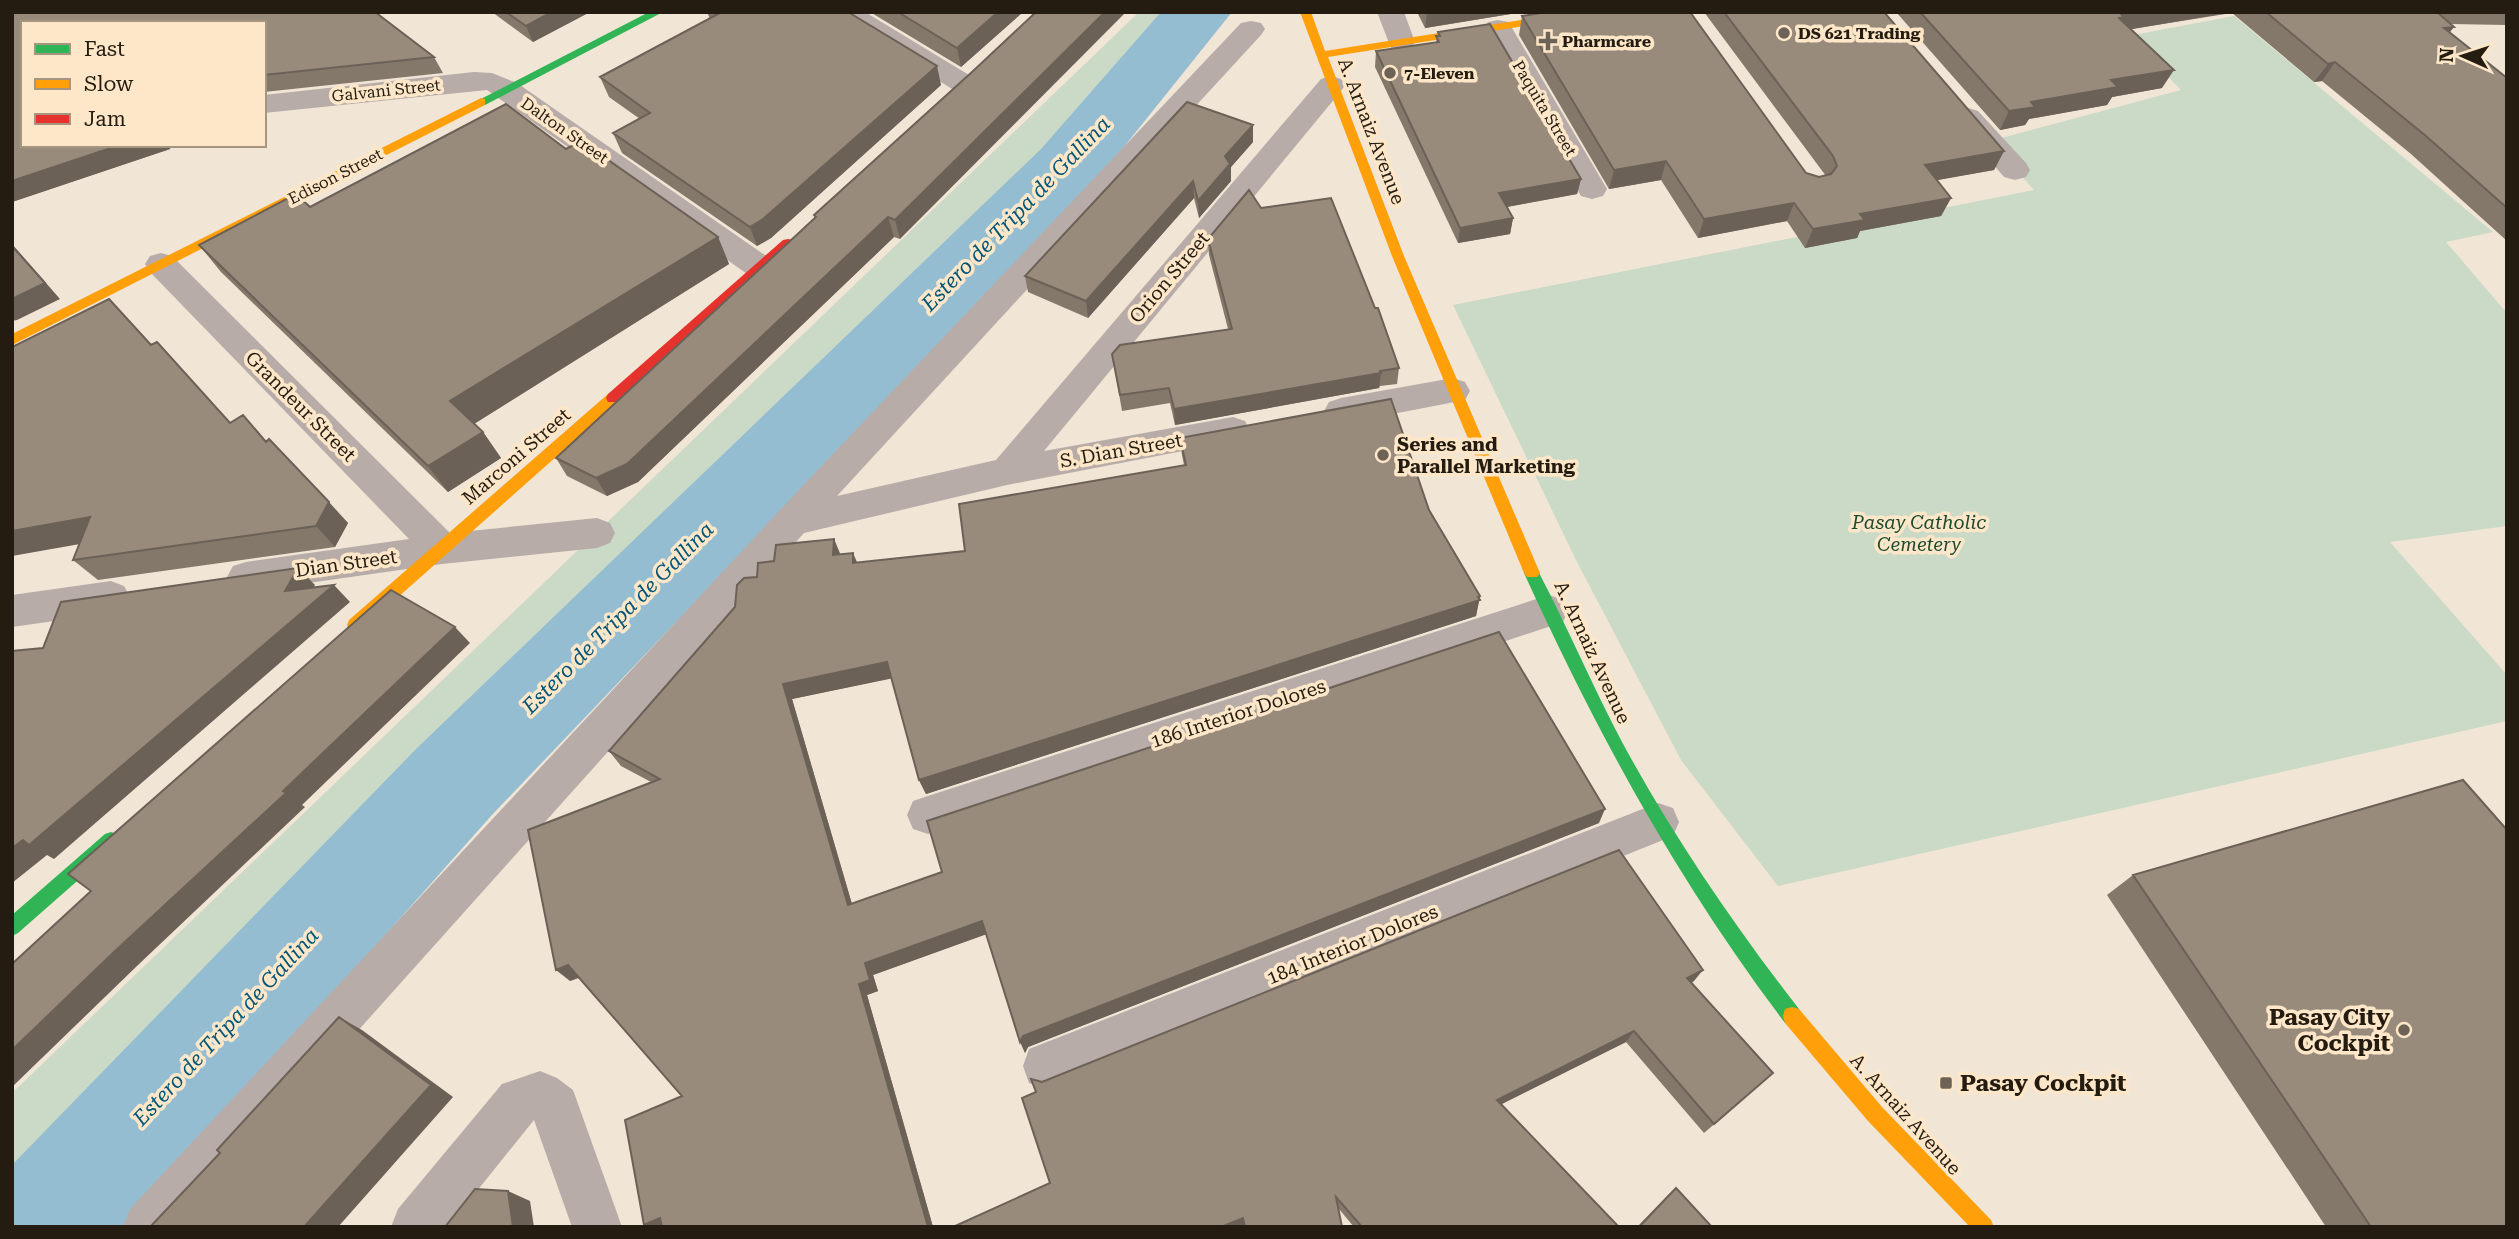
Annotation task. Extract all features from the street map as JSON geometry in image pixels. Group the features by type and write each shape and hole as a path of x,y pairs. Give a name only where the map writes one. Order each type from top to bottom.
{"main road":[{"name":"Edison Street","path":"12,340 658,12"},
{"name":"A. Arnaiz Avenue","path":"1305,12 1331,85 1452,391 1597,714 1658,822 1713,910 1820,1051 1922,1167 1984,1227"},
{"path":"1320,55 1594,12"},
{"name":"Marconi Street","path":"347,632 801,231"},
{"path":"12,927 127,825"}],"street":[{"path":"845,12 964,84"},
{"path":"1390,12 1401,42"},
{"name":"Paquita Street","path":"1498,28 1592,188"},
{"path":"148,1227 792,521 1251,29"},
{"name":"Galvani Street","path":"266,104 474,81 492,82 507,89"},
{"name":"Orion Street","path":"1007,471 1331,85"},
{"name":"Dalton Street","path":"507,89 761,268"},
{"path":"1955,101 2015,170"},
{"name":"Grandeur Street","path":"161,264 442,549"},
{"path":"1304,418 1452,391"},
{"name":"S. Dian Street","path":"792,521 1007,471 1263,425"},
{"name":"Dian Street","path":"206,583 442,549 597,533"},
{"path":"12,611 151,591"},
{"name":"186 Interior Dolores","path":"928,815 1549,611"},
{"name":"184 Interior Dolores","path":"1046,1066 1658,822"},
{"path":"416,1227 519,1101 540,1095 556,1107 597,1227"}],"green space":[{"path":"1139,12 1176,12 868,330 12,1172 12,1093"},
{"name":"Pasay Catholic Cemetery","path":"2234,16 2493,232 2446,242 2507,313 2507,526 2390,542 2507,675 2507,721 1778,886 1681,760 1577,562 1453,305 2034,190 1990,141 2181,90 2128,36"}],"building":[{"path":"12,12 375,12 434,57 266,75 266,21 21,21 21,147 114,147 12,181"},
{"path":"506,12 552,12 526,26"},
{"path":"719,12 848,12 937,66 763,219 750,227 613,133 650,113 600,77"},
{"path":"898,12 998,12 957,48"},
{"path":"1036,12 1105,12 895,220 888,217 627,464 596,478 556,458 816,217 814,215"},
{"path":"1547,12 1690,12 1806,173 1819,177 1831,174 1837,166 1833,156 1724,12 1884,12 2004,151 1925,165 1951,198 1860,214 1865,220 1813,229 1794,203 1704,219 1666,161 1614,170 1522,16"},
{"path":"1920,12 2133,12 2121,14 2124,17 2119,18 2174,70 2111,80 2118,87 2031,102 2035,107 2009,111"},
{"path":"2266,12 2437,12 2454,27 2444,28 2507,78 2507,208 2426,136 2335,62 2328,64"},
{"path":"1490,24 1581,179 1499,193 1513,218 1460,228 1376,51 1439,42 1436,36 1440,36 1438,32"},
{"path":"1187,102 1253,125 1225,156 1230,164 1198,201 1193,181 1086,301 1025,276"},
{"path":"506,104 566,149 581,141 718,237 450,401 483,432 428,466 199,245 296,194 310,207"},
{"path":"1249,190 1261,208 1331,198 1375,308 1378,308 1399,368 1174,409 1169,388 1120,395 1112,354 1120,345 1232,329 1208,239"},
{"path":"12,246 45,283 12,299"},
{"path":"109,299 151,345 157,342 230,423 243,415 266,442 269,439 329,502 316,526 73,560 90,517 12,531 12,347"},
{"path":"1391,399 1429,510 1480,600 919,780 887,662 783,684 848,905 942,872 927,821 1499,632 1605,809 1023,1036 1020,1042 982,921 865,963 870,980 859,984 928,1227 662,1227 660,1218 644,1225 625,1120 682,1096 568,965 556,970 528,830 660,779 609,751 735,607 737,585 744,578 757,577 758,563 774,561 776,545 834,539 833,555 853,553 853,563 965,551 959,504 1186,465 1180,438"},
{"path":"298,568 285,591 334,585 29,845 23,840 12,848 12,651 43,648 61,602"},
{"path":"391,590 455,627 283,791 286,793 12,1050 12,964 91,891 68,874"},
{"path":"2463,780 2507,830 2507,1227 2371,1227 2133,875"},
{"path":"1619,850 1703,970 1687,978 1773,1073 1714,1124 1634,1031 1497,1100 1619,1227 1362,1227 1336,1197 1342,1227 1245,1227 1243,1218 1221,1227 953,1227 1050,1183 1022,1098 1036,1092 1031,1079 1042,1082"},
{"path":"339,1017 431,1085 304,1227 150,1227 220,1153 217,1150"},
{"path":"1676,1188 1712,1227 1639,1227"},
{"path":"475,1189 508,1191 513,1227 445,1227"}],"waterway":[{"name":"Estero de Tripa de Gallina","path":"41,1227 454,782 1068,166 1198,12"}],"traffic: fast":[{"path":"481,102 658,12"},
{"path":"1532,573 1587,690 1647,803 1715,911 1792,1016"},
{"path":"12,927 111,840"}],"traffic: slow":[{"path":"1305,12 1398,256 1532,573"},
{"path":"1320,55 1594,12"},
{"path":"12,340 481,102"},
{"path":"355,625 613,398"},
{"path":"1792,1016 1875,1114 1984,1227"}],"traffic: jam":[{"path":"613,398 788,243"}],"place":[{"name":"DS 621 Trading","path":"1784,33"},
{"name":"Pharmcare","path":"1548,41"},
{"name":"7-Eleven","path":"1390,73"},
{"name":"Series and Parallel Marketing","path":"1383,455"},
{"name":"Pasay City Cockpit","path":"2404,1030"},
{"name":"Pasay Cockpit","path":"1946,1083"}]}
